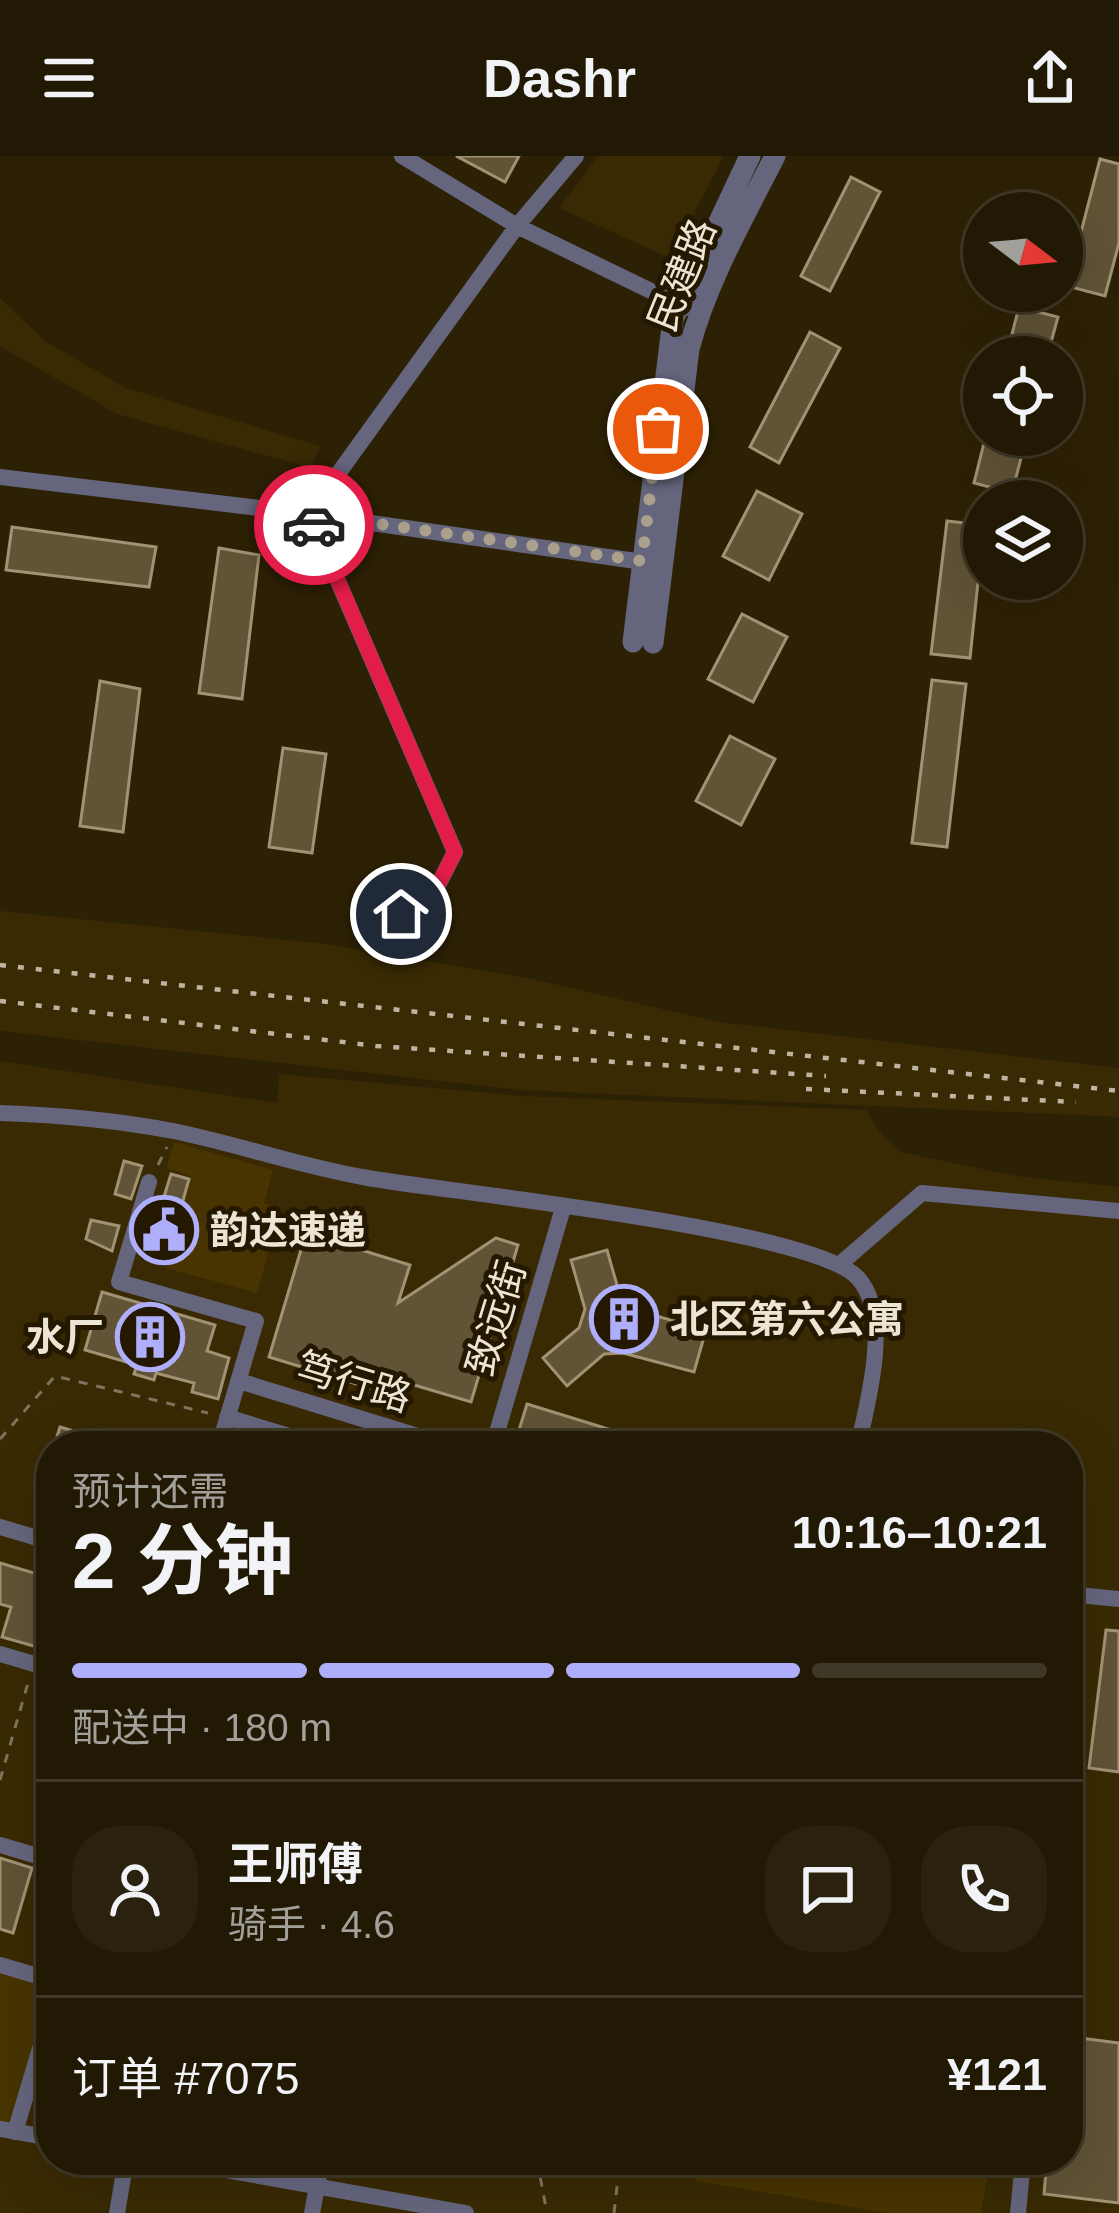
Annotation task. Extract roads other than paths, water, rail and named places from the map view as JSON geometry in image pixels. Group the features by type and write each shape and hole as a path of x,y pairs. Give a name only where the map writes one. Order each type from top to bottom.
{"street":[{"path":"402,156 517,226 688,309"},
{"path":"309,514 517,226 576,156"},
{"name":"民建路","path":"643,642 689,349 688,309 750,156"},
{"name":"民建路","path":"688,309 776,156"},
{"path":"0,477 309,514 653,563"},
{"path":"309,514 455,852 432,897 401,914"},
{"path":"0,1113 68,1115 175,1132 301,1165 763,1240 840,1264 861,1281 876,1322 861,1431"},
{"path":"149,1182 119,1282 256,1321 223,1431"},
{"path":"840,1264 922,1193 1119,1211"},
{"name":"致远街","path":"497,1431 563,1208"},
{"name":"笃行路","path":"239,1381 379,1431"},
{"path":"227,1417 273,1431"},
{"path":"0,1527 36,1538"},
{"path":"1083,1595 1119,1599"},
{"path":"0,1654 36,1664"},
{"path":"0,1845 36,1856"},
{"path":"0,1964 36,1975"},
{"path":"8,2131 36,2054"},
{"path":"117,2213 123,2175"},
{"path":"254,2175 466,2213"},
{"path":"312,2213 319,2175"},
{"path":"1018,2213 1022,2175"}],"railway":[{"path":"0,965 1119,1091"},
{"path":"0,1001 376,1046 826,1076"},
{"path":"806,1089 1076,1102"}],"place":[{"name":"韵达速递","path":"164,1230"},
{"name":"北区第六公寓","path":"624,1319"},
{"name":"水厂","path":"150,1337"}]}
